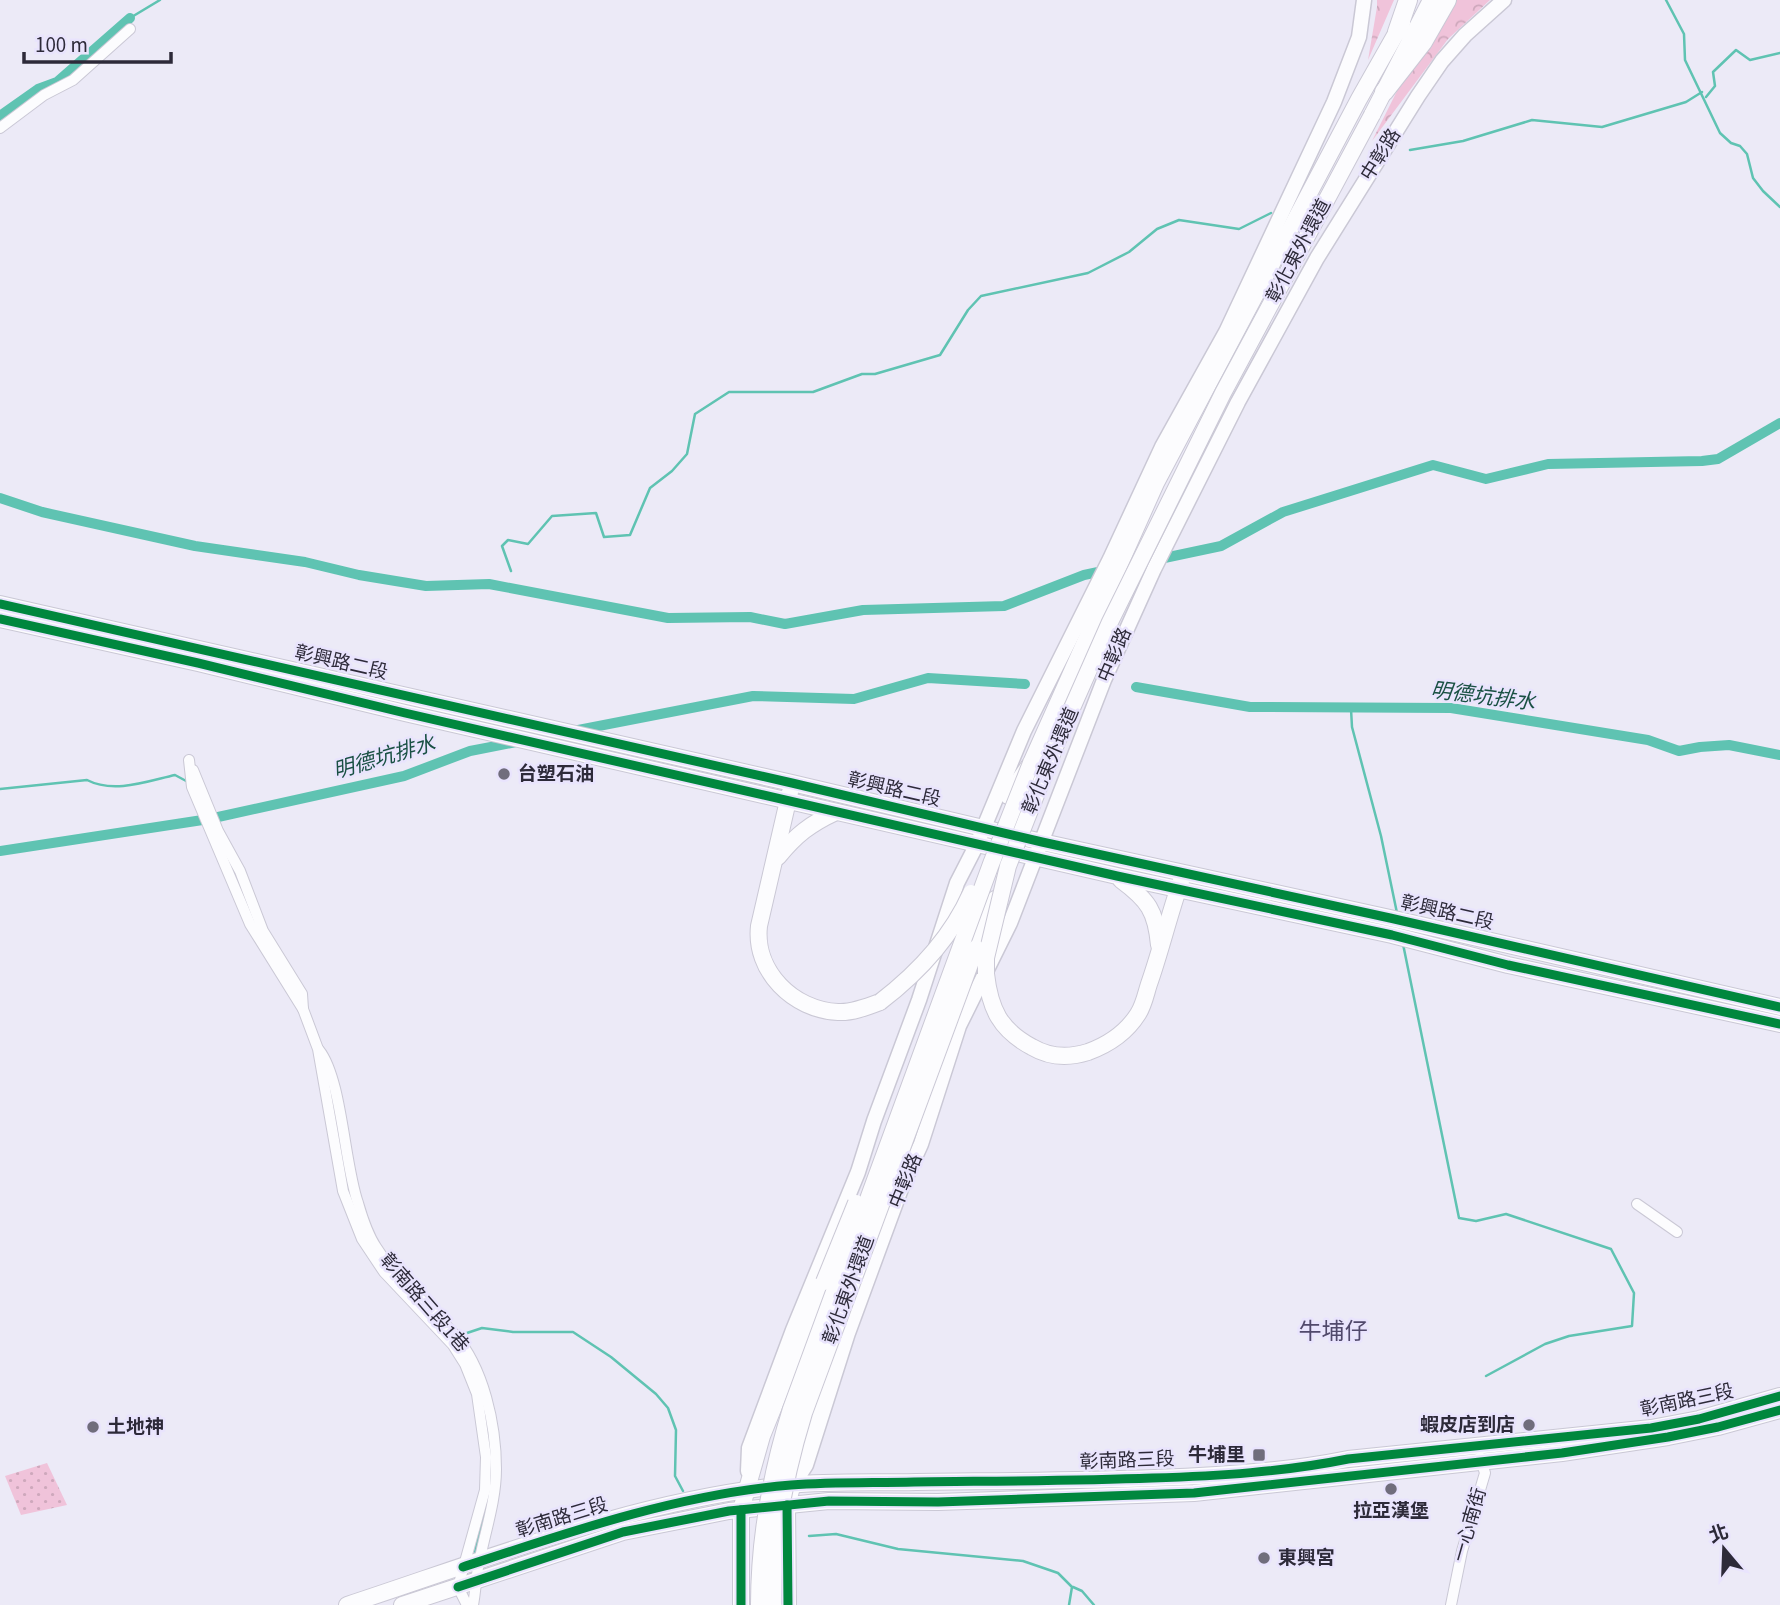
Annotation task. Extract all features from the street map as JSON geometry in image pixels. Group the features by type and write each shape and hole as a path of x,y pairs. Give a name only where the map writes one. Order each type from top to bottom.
{"highway":[{"path":"1397,32 1408,0"},
{"path":"1384,92 1423,42 1447,0"}],"main road":[{"name":"彰化東外環道","path":"773,1605 778,1523 793,1449 804,1412 908,1108 1031,763 1156,483 1359,99 1415,0"},
{"name":"彰化東外環道","path":"759,1605 764,1522 779,1446 791,1409 908,1108 1057,742 1131,577 1223,393 1431,0"},
{"name":"彰興路二段","path":"0,604 792,783 980,836 1039,849 1184,872 1780,1006"},
{"name":"彰興路二段","path":"0,619 836,813 980,836"},
{"path":"792,783 757,941 773,976 784,991 798,1001 818,1009 839,1012 880,1002 906,982 929,959 963,911 1008,796 1031,763"},
{"path":"774,862 795,836 817,821 836,813"},
{"name":"彰興路二段","path":"1039,849 1116,876 1392,935 1508,965 1780,1024"},
{"path":"1008,866 986,958 987,986 996,1017 1021,1042 1042,1053 1064,1056 1083,1054 1107,1045 1123,1032 1140,1012 1184,872"},
{"path":"1116,876 1140,894 1151,908 1157,925 1160,953"},
{"path":"741,1605 741,1510 770,1414 873,1160 908,1108"},
{"path":"788,1605 788,1505 792,1485 812,1415 899,1176 908,1108"},
{"name":"彰南路三段","path":"347,1605 618,1519 747,1489 792,1485 1221,1475 1651,1428 1699,1419 1780,1396"},
{"name":"彰南路三段","path":"402,1605 623,1532 696,1516 829,1501 938,1502 1194,1493 1481,1463 1668,1437 1780,1410"}],"street":[{"path":"747,1489 749,1448 793,1330 858,1172 957,884 1024,731 1110,559 1162,446 1226,332 1334,102 1359,37 1364,0"},
{"name":"中彰路","path":"792,1485 806,1465 848,1333 902,1186 921,1144 959,1026 1010,923 1104,680 1154,569 1238,402 1317,258 1442,61 1472,27 1504,0"},
{"path":"0,128 44,95 73,80 130,29"},
{"name":"彰南路三段1巷","path":"205,808 250,924 303,1009 318,1049 343,1191 362,1239 372,1257 453,1345 465,1364 477,1394 486,1457 485,1490 458,1587"},
{"name":"彰南路三段1巷","path":"318,1049 327,1060 358,1203 376,1246 472,1357 485,1393 496,1469 494,1496 479,1562 473,1605"},
{"path":"874,1121 921,1144"},
{"path":"858,1172 902,1186"},
{"path":"1637,1204 1677,1233"},
{"name":"一心南街","path":"1451,1605 1461,1551 1485,1473 1478,1446"},
{"path":"458,1587 467,1605"}],"green space":[{"path":"1377,0 1394,0 1368,60 1377,7"},
{"path":"1454,0 1490,0 1448,39 1372,141 1402,81"},
{"path":"47,1463 67,1505 21,1515 5,1476"}],"waterway":[{"path":"130,18 160,0"},
{"path":"1666,0 1684,34 1685,60 1720,133 1747,154 1753,178 1780,207"},
{"path":"0,116 38,89 57,82 130,18"},
{"path":"1706,97 1715,86 1713,72 1736,50 1750,60 1780,53"},
{"path":"1410,150 1463,141 1532,120 1602,127 1686,102 1702,92"},
{"path":"511,571 502,546 508,540 528,544 552,516 596,513 604,537 630,535 650,488 672,471 687,454 695,414 729,392 813,392 862,374 875,374 940,355 968,310 981,296 1088,273 1129,252 1157,229 1179,220 1239,229 1271,213"},
{"path":"0,498 42,512 195,546 305,562 359,575 426,586 489,584 668,618 750,617 785,624 863,610 1004,606 1084,575 1221,546 1283,512 1433,465 1486,479 1548,464 1702,461 1718,459 1780,423"},
{"name":"明德坑排水","path":"0,851 209,819 404,776 470,751 753,696 854,699 928,678 1025,684"},
{"name":"明德坑排水","path":"1136,687 1250,707 1451,708 1648,740 1679,751 1729,745 1780,755"},
{"path":"1351,709 1352,727 1381,836 1397,913"},
{"path":"0,789 87,780 97,784 120,786 175,775 188,782"},
{"path":"241,887 248,907"},
{"path":"1403,944 1459,1218 1476,1221 1506,1214 1611,1249 1634,1293 1632,1326 1569,1336 1545,1344 1486,1376"},
{"path":"458,1336 482,1328 513,1332 573,1332 611,1357 656,1394 668,1408 676,1430 675,1476 683,1491"},
{"path":"475,1552 485,1507"},
{"path":"809,1536 836,1534 898,1549 1023,1561 1058,1573 1072,1587 1069,1605"},
{"path":"1073,1587 1082,1591 1094,1605"}],"cycle path":[{"path":"0,604 1780,1007"},
{"path":"0,619 1117,876 1392,935 1508,965 1780,1024"},
{"path":"463,1567 625,1516 749,1490 822,1483 1093,1480 1251,1473 1348,1459 1651,1428 1699,1419 1780,1396"},
{"path":"458,1587 623,1532 729,1511 829,1501 938,1502 1194,1493 1562,1453 1668,1437 1780,1410"},
{"path":"787,1505 788,1605"},
{"path":"741,1510 741,1605"}],"place":[{"name":"台塑石油","path":"504,774"},
{"name":"蝦皮店到店","path":"1529,1425"},
{"name":"土地神","path":"93,1427"},
{"name":"牛埔里","path":"1259,1455"},
{"name":"拉亞漢堡","path":"1391,1489"},
{"name":"東興宮","path":"1264,1558"}],"district":[{"name":"牛埔仔","path":"1333,1331"}]}
